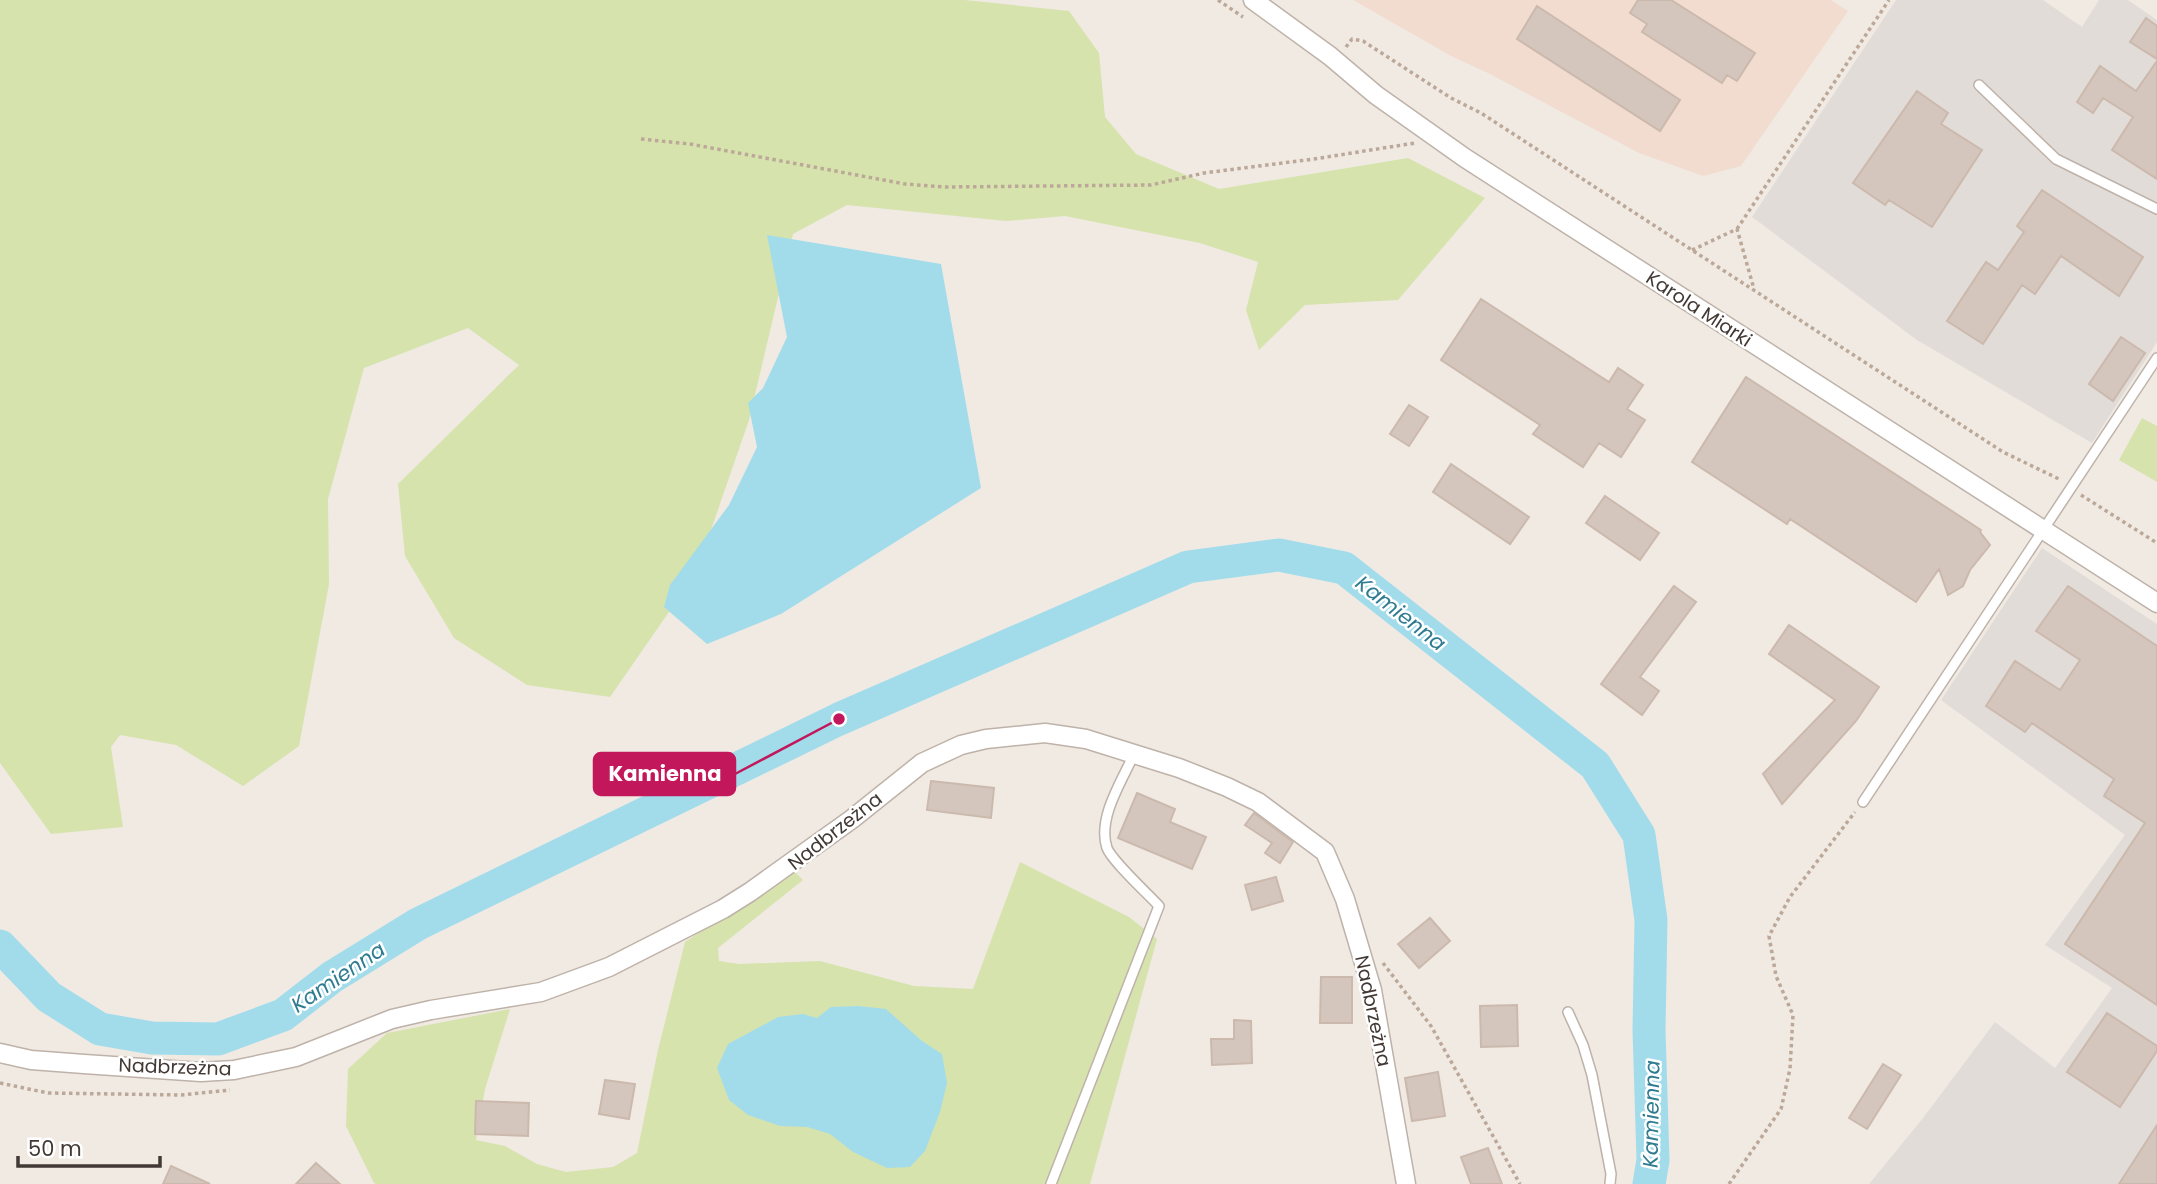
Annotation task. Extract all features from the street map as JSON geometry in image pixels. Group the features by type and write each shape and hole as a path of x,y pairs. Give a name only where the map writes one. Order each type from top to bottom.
{"street":[{"name":"Karola Miarki","path":"1253,0 1428,134 2157,603"},
{"name":"Nadbrzeżna","path":"0,1053 31,1060 201,1072 234,1070 296,1058 391,1019 541,992 609,967 723,909 852,819 922,763 961,745 986,739 1045,733 1086,739 1203,777 1258,802 1325,852 1345,899 1372,990 1406,1184"}],"lane":[{"path":"1979,85 2056,159 2157,209"},
{"path":"1863,802 2157,358"},
{"path":"1051,1184 1159,906 1108,851 1104,828 1134,754"},
{"path":"1568,1012 1583,1045 1592,1075 1611,1174 1610,1184"}],"path":[{"path":"1692,250 1737,229 1889,0"},
{"path":"1344,50 1352,39 1363,41 1451,98 1481,113 2003,452 2066,484"},
{"path":"641,139 690,144 905,184 946,187 1151,185 1203,173 1412,145 1428,134"},
{"path":"1737,229 1755,291"},
{"path":"2081,494 2157,543"},
{"path":"1729,1184 1782,1109 1790,1069 1793,1015 1776,976 1769,936 1790,897 1863,802"},
{"path":"1380,960 1430,1026 1520,1184"}],"shaded area":[{"path":"1353,0 1831,0 1848,11 1741,166 1703,176 1639,153 1453,57"},
{"path":"1896,0 2043,0 2082,27 2099,0 2128,0 2157,20 2157,342 2092,443 1917,340 1752,217"},
{"path":"2042,548 2157,624 2157,1184 1869,1184 1923,1118 1995,1022 2055,1068 2112,988 2045,945 2125,835 1941,700"}],"green space":[{"path":"0,0 965,0 1069,11 1099,53 1105,117 1136,154 1219,189 1408,158 1485,198 1398,300 1305,305 1259,350 1246,310 1258,262 1200,243 1065,216 1006,221 847,205 793,234 749,420 696,573 610,697 527,685 454,638 405,556 398,484 519,365 468,328 364,368 328,499 329,584 299,746 243,786 176,745 120,735 111,747 123,827 51,834 0,763"},
{"path":"2142,418 2157,426 2157,482 2119,460"},
{"path":"1020,862 1129,917 1157,939 1090,1184 376,1184 346,1126 348,1069 387,1033 510,1009 485,1089 476,1140 505,1146 537,1164 566,1172 613,1167 637,1153 658,1050 685,942 793,870 803,880 718,948 719,961 739,964 820,961 914,986 973,989"}],"water":[{"path":"767,235 941,264 981,488 781,614 707,644 664,607 670,585 729,505 757,447 748,403 763,388 787,337"},
{"path":"831,1007 886,1009 922,1041 942,1054 947,1083 940,1112 925,1151 910,1167 887,1168 853,1152 830,1134 807,1127 780,1126 748,1115 729,1100 717,1068 728,1044 778,1017 803,1014 817,1018"}],"building":[{"path":"1638,0 1671,0 1755,53 1737,81 1727,75 1722,83 1642,32 1647,24 1630,13"},
{"path":"1537,6 1680,100 1660,131 1517,39"},
{"path":"2146,18 2157,26 2157,59 2130,42"},
{"path":"2157,61 2157,179 2112,150 2133,117 2103,98 2093,113 2077,102 2100,66 2136,91"},
{"path":"1917,91 1948,113 1941,124 1982,150 1932,227 1889,200 1885,205 1853,183"},
{"path":"2042,190 2143,257 2119,296 2061,256 2035,294 2022,285 1983,344 1947,321 1986,262 1998,270 2024,232 2017,226"},
{"path":"1481,299 1609,382 1618,368 1643,385 1627,409 1645,420 1621,457 1599,443 1583,467 1533,434 1540,425 1441,360"},
{"path":"2121,337 2145,353 2113,401 2089,384"},
{"path":"1746,377 1981,530 1990,545 1970,570 1963,586 1948,595 1939,569 1916,602 1790,519 1787,524 1692,462"},
{"path":"1409,405 1428,417 1409,446 1390,434"},
{"path":"1451,464 1529,517 1510,544 1433,492"},
{"path":"1605,496 1659,533 1640,560 1586,523"},
{"path":"1674,586 1696,602 1640,677 1659,691 1642,715 1601,684"},
{"path":"2068,586 2157,646 2157,1005 2065,944 2145,823 2104,796 2114,779 2032,723 2025,732 1986,706 2015,661 2060,690 2080,660 2036,631"},
{"path":"1789,625 1879,687 1856,721 1782,804 1763,774 1835,700 1769,654"},
{"path":"931,781 994,788 991,818 927,810"},
{"path":"1137,793 1175,809 1170,822 1206,837 1192,869 1118,838"},
{"path":"1254,813 1293,842 1280,863 1265,853 1272,843 1245,825"},
{"path":"1276,877 1283,901 1252,910 1245,885"},
{"path":"1430,918 1450,941 1419,968 1398,944"},
{"path":"1321,977 1352,977 1352,1023 1320,1023"},
{"path":"1517,1005 1518,1046 1481,1047 1480,1006"},
{"path":"2107,1013 2157,1046 2157,1051 2120,1107 2067,1072"},
{"path":"1234,1020 1251,1021 1252,1063 1212,1065 1211,1039 1234,1039"},
{"path":"1883,1064 1901,1075 1867,1129 1849,1118"},
{"path":"1438,1072 1445,1116 1412,1121 1405,1078"},
{"path":"605,1080 635,1084 629,1119 599,1114"},
{"path":"476,1101 529,1103 528,1136 475,1134"},
{"path":"2157,1125 2157,1184 2119,1184"},
{"path":"1488,1148 1502,1184 1471,1184 1461,1157"},
{"path":"316,1163 340,1184 296,1184"},
{"path":"171,1166 210,1184 163,1184"}],"waterway":[{"name":"Kamienna","path":"0,946 49,997 100,1029 152,1038 218,1039 283,1015 332,977 418,924 839,719 1188,567 1279,555 1344,568 1595,765 1639,835 1651,920 1649,1030 1653,1160 1649,1184"}],"place":[{"name":"Kamienna","path":"839,719"}]}
